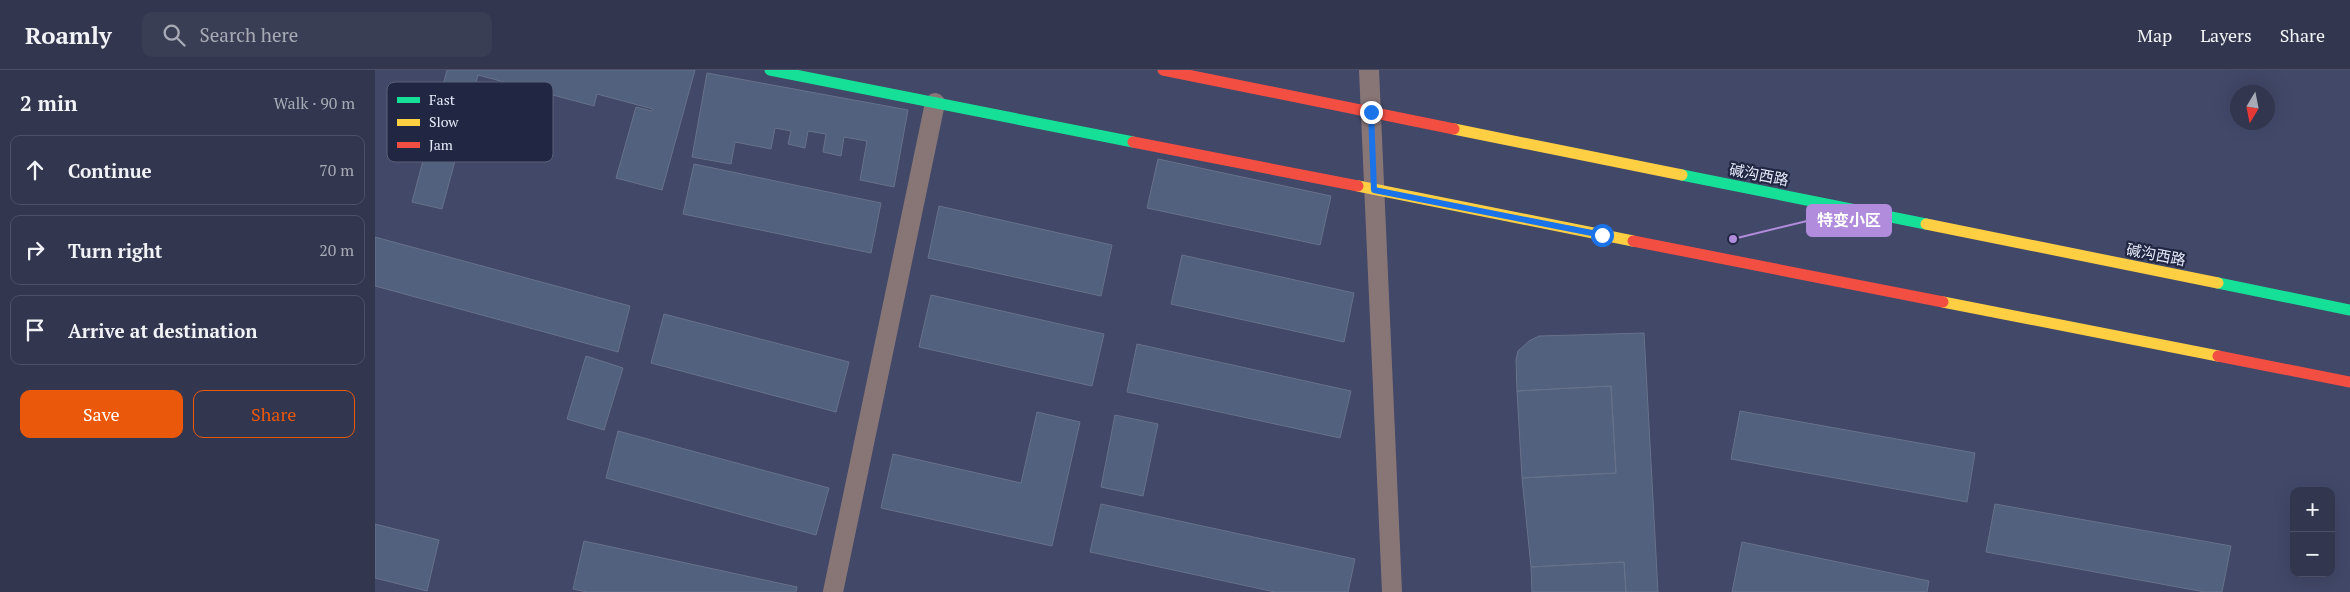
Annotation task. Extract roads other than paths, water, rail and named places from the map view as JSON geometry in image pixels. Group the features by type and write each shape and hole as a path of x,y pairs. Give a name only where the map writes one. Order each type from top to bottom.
{"street":[{"path":"770,70 2350,382"},
{"name":"碱沟西路","path":"1163,70 2350,310"},
{"path":"1369,70 1392,592"},
{"path":"833,592 935,103"}],"place":[{"name":"特变小区","path":"1733,239"}]}
